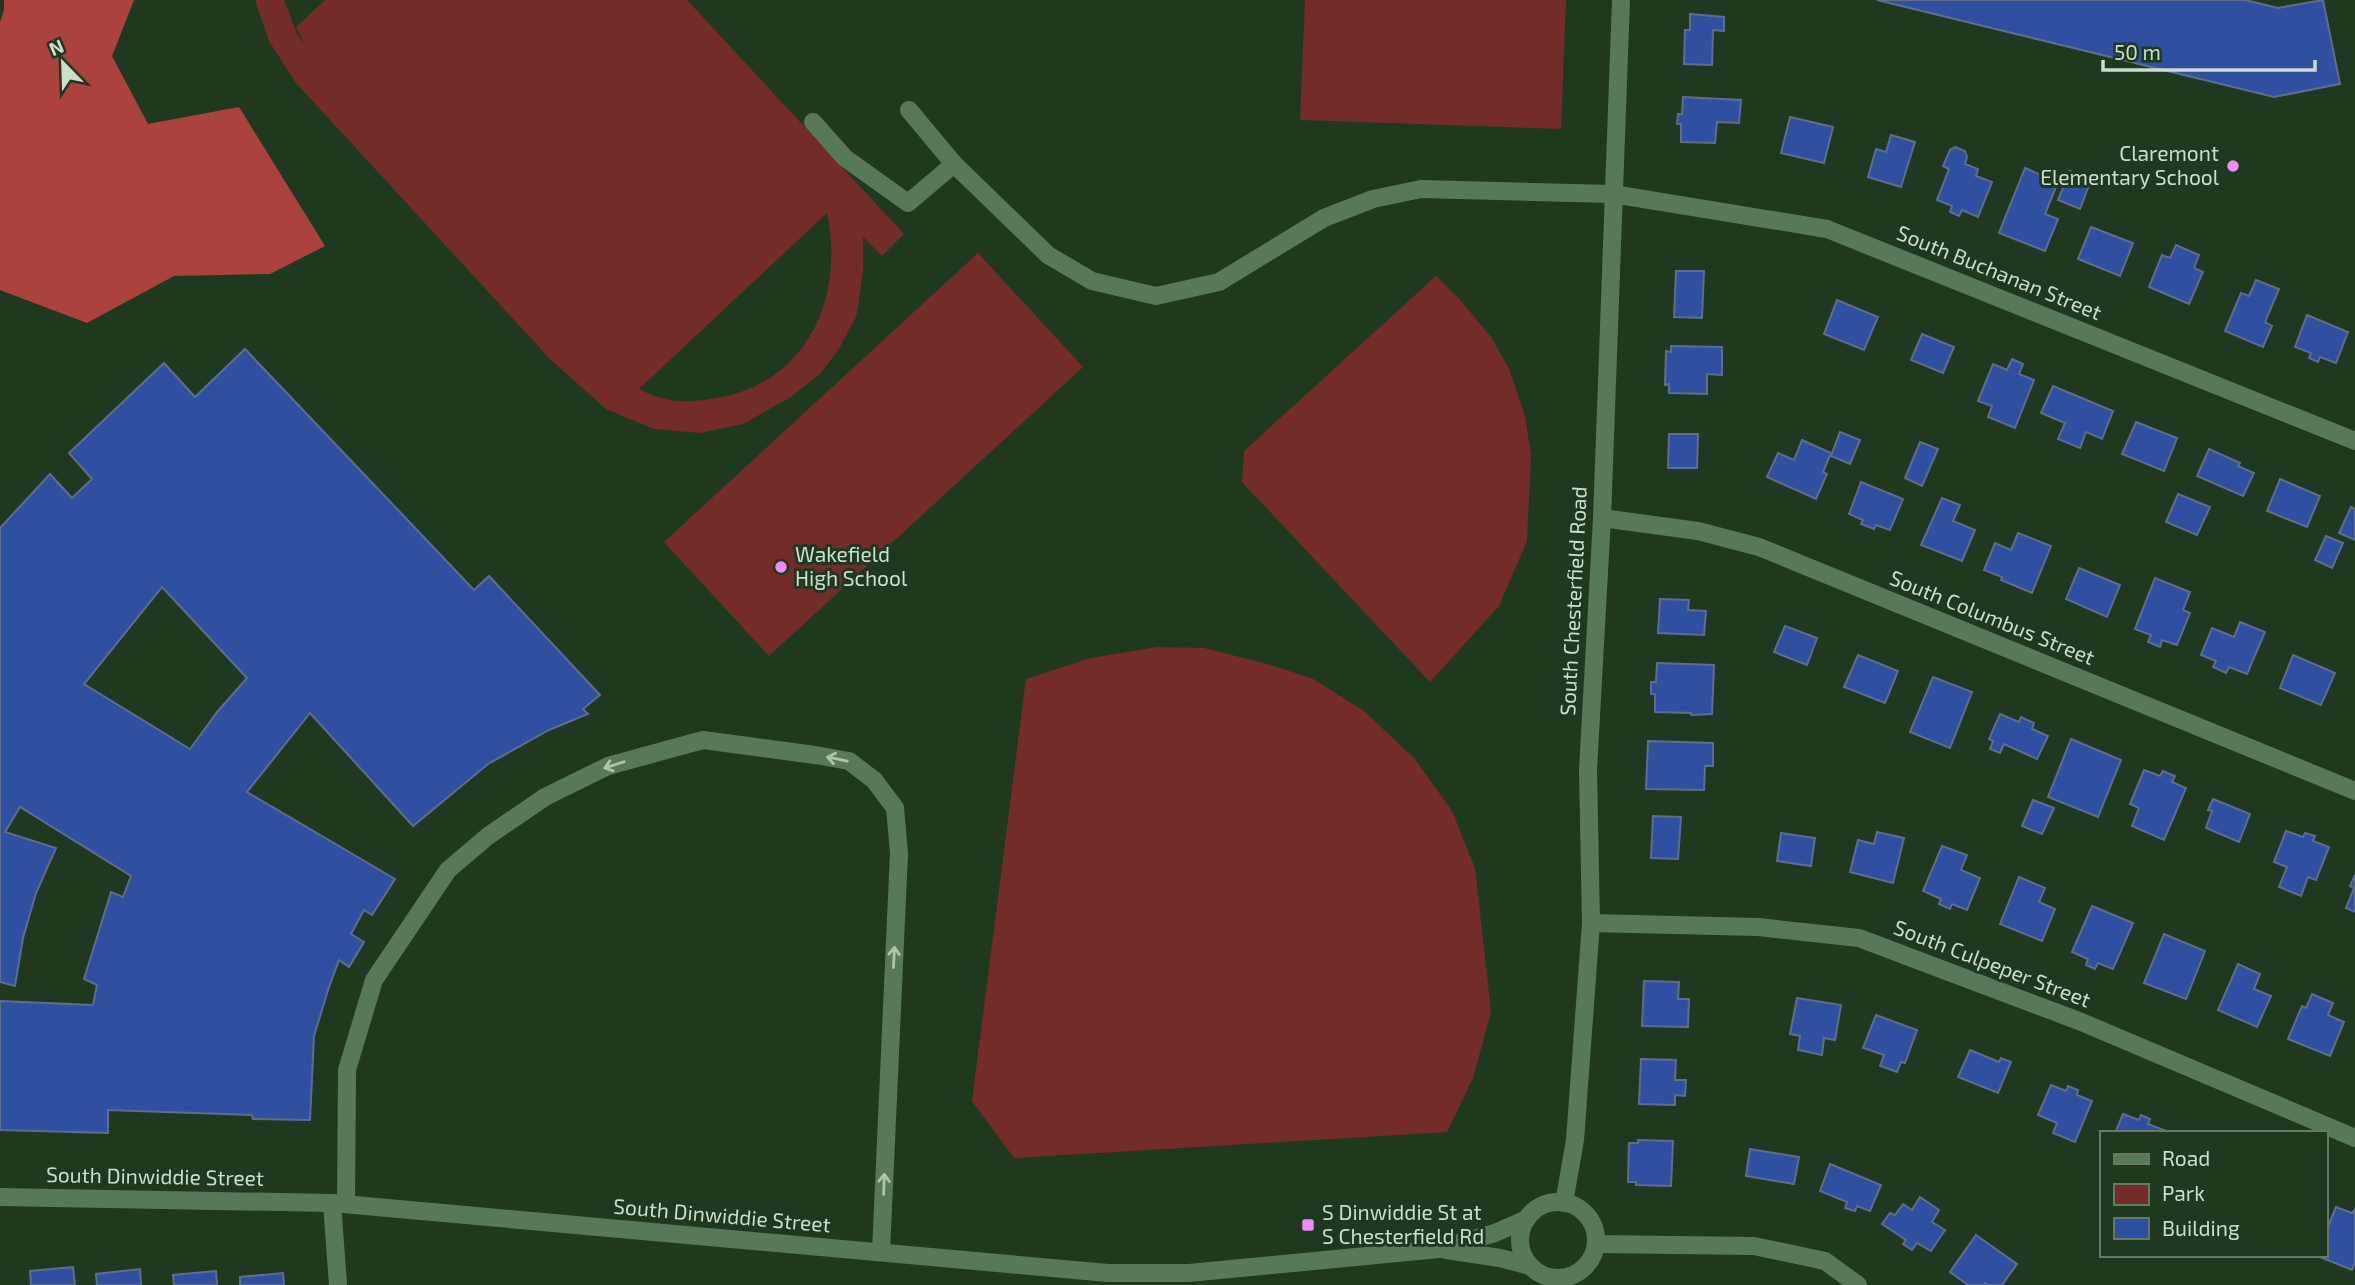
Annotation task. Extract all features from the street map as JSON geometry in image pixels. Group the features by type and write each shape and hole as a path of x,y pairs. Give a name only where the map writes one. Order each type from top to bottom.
{"street":[{"name":"South Chesterfield Road","path":"1564,1203 1575,1140 1591,923 1588,770 1602,518 1621,0"},
{"name":"South Buchanan Street","path":"909,110 954,164 1048,255 1092,281 1156,296 1219,282 1324,218 1373,199 1421,190 1613,194 1826,229 2355,441"},
{"path":"813,122 845,158 908,203 954,164"},
{"name":"South Columbus Street","path":"1602,518 1698,531 1759,547 2355,791"},
{"path":"338,1285 339,1204 347,1070 374,980 447,870 488,836 545,797 608,766 703,740 849,761 874,780 895,808 899,853 881,1252"},
{"name":"South Culpeper Street","path":"1591,923 1758,927 1859,938 2079,1021 2355,1138"},
{"name":"South Dinwiddie Street","path":"0,1197 339,1204 1108,1273 1189,1273 1440,1249 1495,1233 1527,1219"},
{"path":"1564,1203 1582,1211 1591,1220 1596,1244 1586,1267 1564,1282 1539,1274 1530,1266 1523,1255 1520,1242 1527,1219 1536,1210 1547,1204 1564,1203"},
{"path":"1596,1244 1754,1245 1825,1261 1858,1285"},
{"name":"South Dinwiddie Street","path":"1440,1249 1500,1258 1530,1266"}],"green space":[{"path":"255,0 284,0 297,34 305,45 296,27 325,0 687,0 904,234 882,256 863,237 863,270 857,314 839,349 820,374 791,397 743,424 700,433 654,429 606,409 551,360 296,83 269,41","holes":["827,213 831,244 830,275 824,304 813,331 797,355 775,374 749,389 696,401 668,400 639,389"]},
{"path":"1305,0 1566,0 1561,129 1300,120"},
{"path":"978,253 1083,367 769,656 664,542"},
{"path":"1436,276 1491,337 1509,369 1525,416 1531,455 1527,541 1499,606 1430,682 1242,482 1244,451"},
{"path":"1157,647 1204,648 1313,679 1364,711 1414,758 1452,811 1475,868 1491,1012 1473,1078 1447,1132 1014,1158 972,1101 1026,679 1091,658"}],"shaded area":[{"path":"4,0 134,0 112,56 148,124 239,107 325,246 270,274 174,276 87,323 0,290 0,22"}],"building":[{"path":"1877,0 2245,0 2278,8 2323,0 2340,84 2274,97"},
{"path":"1690,14 1724,17 1724,31 1713,30 1712,65 1684,64 1685,30 1690,30"},
{"path":"1683,97 1741,100 1739,123 1717,122 1715,143 1681,142 1681,124 1677,124 1678,114 1682,114"},
{"path":"1790,117 1833,127 1824,163 1781,153"},
{"path":"1891,135 1915,142 1901,187 1868,177 1876,149 1886,152"},
{"path":"1955,147 1965,151 1965,164 1978,169 1976,176 1992,182 1978,217 1962,210 1959,216 1950,212 1952,206 1937,200 1949,169 1943,166 1950,150"},
{"path":"2025,168 2058,182 2045,214 2058,219 2045,251 1999,233"},
{"path":"2070,171 2091,180 2080,209 2058,200"},
{"path":"2091,227 2133,243 2120,276 2078,259"},
{"path":"2176,245 2199,255 2194,268 2203,272 2189,304 2149,287 2162,255 2170,258"},
{"path":"1676,271 1704,271 1702,318 1674,317"},
{"path":"2256,280 2279,289 2265,322 2272,326 2263,347 2225,331 2241,293 2249,296"},
{"path":"1837,300 1878,317 1864,350 1824,334"},
{"path":"2307,315 2348,332 2336,363 2320,357 2318,362 2309,358 2311,353 2295,347"},
{"path":"1922,334 1954,347 1943,373 1911,360"},
{"path":"1671,346 1722,347 1722,375 1707,374 1707,394 1669,393 1669,384 1665,385 1666,351 1671,352"},
{"path":"245,349 474,590 489,576 600,695 583,709 588,714 549,730 488,764 413,826 310,713 247,792 395,879 372,915 364,910 351,934 364,942 349,967 339,960 329,987 314,1036 310,1120 253,1119 252,1115 108,1110 108,1133 0,1130 0,1001 93,1005 97,985 84,979 111,892 123,897 131,876 20,807 5,832 56,848 36,893 23,938 15,986 0,982 0,528 50,474 72,498 92,479 69,453 164,363 195,397","holes":["162,587 247,678 190,749 84,684"]},
{"path":"2012,359 2023,364 2019,374 2034,380 2015,428 1988,417 1992,406 1978,401 1993,364 2007,370"},
{"path":"2053,386 2113,411 2102,439 2086,432 2080,448 2058,439 2065,423 2041,413"},
{"path":"2136,422 2177,438 2164,471 2122,454"},
{"path":"1840,432 1860,440 1850,464 1831,456"},
{"path":"1669,434 1698,434 1697,468 1668,468"},
{"path":"1802,440 1831,453 1823,472 1827,474 1816,499 1767,477 1778,453 1794,460"},
{"path":"1920,442 1938,449 1922,486 1905,478"},
{"path":"2209,449 2240,463 2238,466 2254,473 2243,496 2197,476"},
{"path":"2280,479 2320,496 2307,527 2267,511"},
{"path":"1861,482 1903,499 1890,530 1876,525 1874,529 1861,524 1863,520 1849,514"},
{"path":"2178,494 2210,507 2197,535 2166,522"},
{"path":"1942,498 1960,505 1953,521 1975,530 1962,561 1921,545"},
{"path":"2351,507 2355,509 2355,540 2339,533"},
{"path":"2018,533 2051,546 2032,593 1984,570 1995,543 2011,550"},
{"path":"2326,536 2343,543 2332,568 2315,560"},
{"path":"2079,568 2120,585 2107,617 2066,599"},
{"path":"2155,578 2190,592 2183,610 2190,613 2177,645 2162,640 2160,647 2148,642 2151,635 2135,629"},
{"path":"1660,599 1689,600 1688,610 1706,611 1704,635 1658,633"},
{"path":"2240,622 2265,632 2247,674 2229,667 2226,673 2213,667 2216,661 2201,655 2212,628 2234,637"},
{"path":"1785,626 1817,638 1807,665 1774,652"},
{"path":"1858,655 1898,671 1885,703 1844,687"},
{"path":"2293,655 2335,673 2321,705 2280,688"},
{"path":"1657,663 1714,665 1712,714 1655,712 1655,694 1651,694 1651,682 1656,682"},
{"path":"1933,677 1972,692 1950,748 1910,732"},
{"path":"2000,714 2019,722 2021,717 2034,723 2032,729 2048,736 2037,759 2004,744 2000,753 1990,749 1993,741 1989,739"},
{"path":"2071,739 2121,760 2098,817 2048,797"},
{"path":"1648,741 1713,743 1713,766 1705,766 1704,790 1646,789"},
{"path":"2144,770 2160,776 2163,771 2175,776 2172,782 2186,788 2164,840 2132,826 2139,808 2130,804"},
{"path":"2213,799 2250,814 2239,842 2206,828 2212,811 2208,810"},
{"path":"2033,800 2054,808 2042,834 2022,826"},
{"path":"1653,816 1681,817 1678,859 1651,858"},
{"path":"2286,831 2303,837 2305,833 2315,836 2313,841 2329,847 2316,880 2308,877 2301,896 2279,887 2287,867 2274,862"},
{"path":"1877,832 1904,838 1893,883 1850,872 1858,840 1874,844"},
{"path":"1781,833 1815,838 1811,866 1777,861"},
{"path":"1942,846 1967,855 1961,870 1980,878 1967,910 1952,904 1950,909 1939,904 1941,899 1923,891"},
{"path":"2355,875 2355,912 2346,908 2354,888 2350,886"},
{"path":"2019,877 2045,888 2039,902 2055,909 2042,941 2000,924"},
{"path":"2092,906 2133,923 2113,969 2098,963 2095,969 2086,965 2088,959 2072,952"},
{"path":"2164,934 2205,951 2186,999 2144,983"},
{"path":"2238,964 2260,974 2254,989 2271,996 2257,1027 2218,1010"},
{"path":"1644,981 1679,982 1678,999 1689,999 1688,1027 1642,1026"},
{"path":"2312,994 2333,1003 2328,1015 2344,1022 2330,1056 2288,1039 2302,1006 2306,1008"},
{"path":"1797,998 1841,1005 1835,1040 1824,1038 1822,1055 1798,1050 1800,1036 1790,1034"},
{"path":"1876,1015 1917,1030 1905,1063 1901,1062 1897,1072 1880,1066 1884,1055 1863,1048"},
{"path":"1970,1050 1999,1062 2001,1058 2011,1062 1998,1093 1958,1077"},
{"path":"1641,1059 1676,1060 1675,1080 1686,1080 1685,1096 1675,1095 1675,1105 1639,1104"},
{"path":"2051,1085 2066,1091 2068,1086 2078,1090 2077,1095 2092,1101 2075,1142 2053,1133 2057,1123 2038,1115"},
{"path":"2123,1114 2139,1120 2141,1115 2150,1119 2148,1124 2164,1130 2164,1131 2116,1131"},
{"path":"1638,1140 1673,1141 1671,1186 1636,1185 1636,1182 1628,1182 1629,1143 1638,1143"},
{"path":"1750,1149 1799,1157 1794,1184 1746,1176"},
{"path":"1830,1164 1881,1185 1870,1211 1857,1206 1855,1211 1845,1208 1847,1202 1820,1191"},
{"path":"1920,1197 1939,1210 1932,1222 1945,1230 1931,1251 1917,1243 1912,1250 1903,1244 1906,1240 1882,1224 1890,1213 1895,1215 1903,1204 1912,1210"},
{"path":"2336,1207 2352,1213 2355,1209 2355,1262 2352,1270 2320,1257 2327,1257 2327,1229"},
{"path":"1976,1235 2017,1264 2002,1285 1968,1285 1950,1272"},
{"path":"73,1267 75,1285 31,1285 30,1271"},
{"path":"140,1269 141,1285 97,1285 96,1274"},
{"path":"216,1271 217,1285 174,1285 173,1275"},
{"path":"283,1273 284,1285 240,1285 240,1277"}],"place":[{"name":"Claremont Elementary School","path":"2233,166"},
{"name":"Wakefield High School","path":"781,567"},
{"name":"S Dinwiddie St at S Chesterfield Rd","path":"1308,1225"}]}
